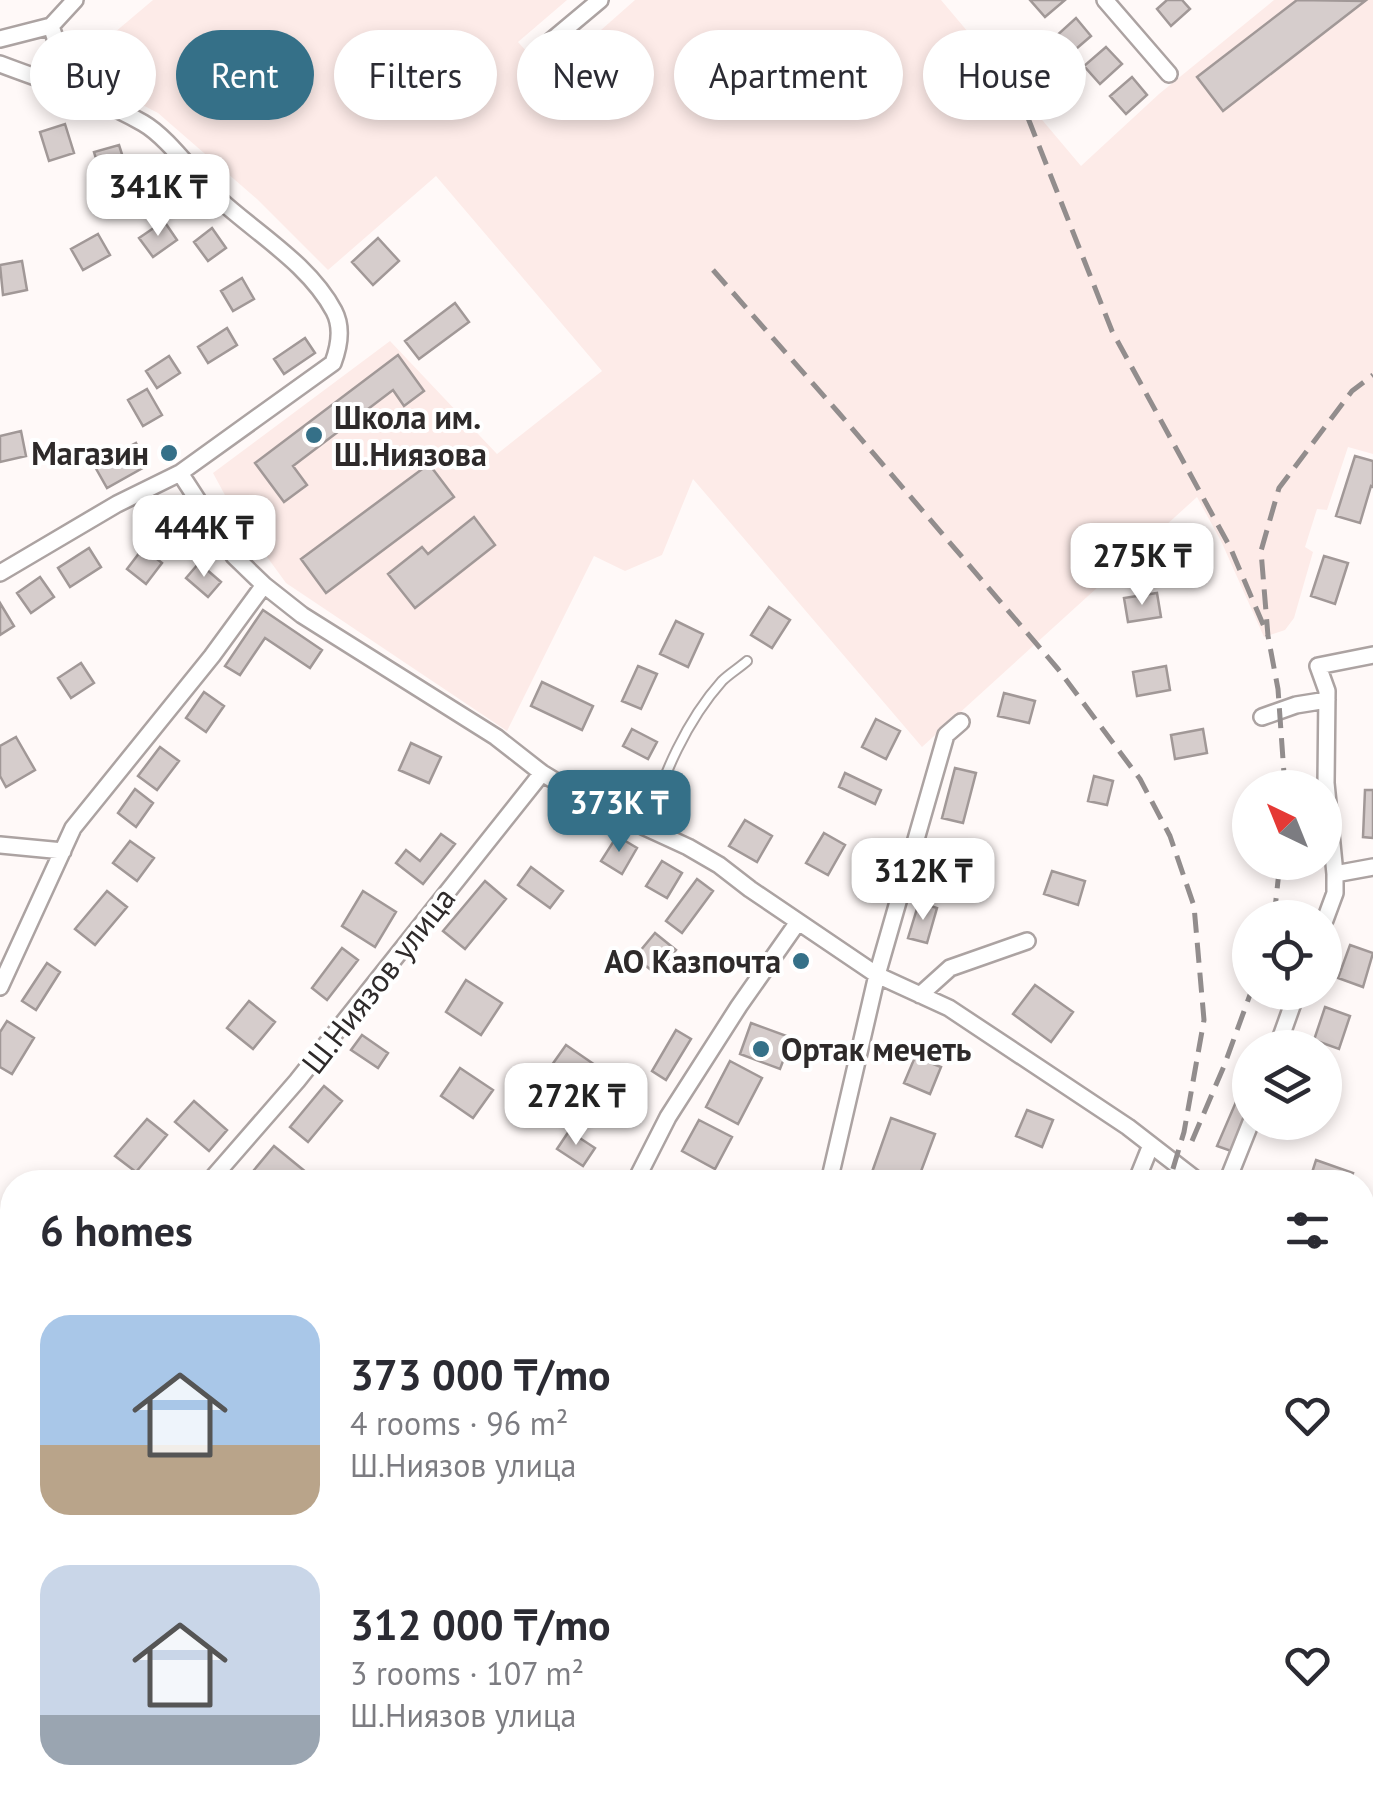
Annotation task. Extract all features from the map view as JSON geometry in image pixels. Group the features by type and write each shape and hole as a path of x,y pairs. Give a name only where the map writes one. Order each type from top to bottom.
{"street":[{"path":"0,39 51,26 75,0"},
{"path":"563,30 600,0"},
{"path":"1110,1 1168,74"},
{"path":"51,26 52,30"},
{"path":"0,64 30,76"},
{"path":"0,574 117,504 180,473 333,363 340,344 336,314 312,280 219,199 146,125 135,120"},
{"path":"180,473 234,556 302,615 496,737 542,773 588,801 688,847 877,975 949,1008 1128,1127 1183,1170"},
{"path":"0,986 73,828 264,585"},
{"path":"1326,770 1327,691 1318,666 1373,655"},
{"path":"1262,717 1296,705 1327,700"},
{"path":"832,1170 877,975 946,735 961,722"},
{"name":"Ш.Ниязов улица","path":"220,1170 298,1081 542,773"},
{"path":"0,844 63,851"},
{"path":"1342,873 1373,867"},
{"path":"641,1170 668,1117 798,922"},
{"path":"920,995 950,968 1026,941"},
{"path":"1231,1170 1244,1140"},
{"path":"1141,1170 1150,1145"}],"lane":[{"path":"647,829 669,768 694,720 723,680 746,662"}],"shaded area":[{"path":"153,0 567,0 532,30 517,30 517,120 654,120 654,30 601,30 635,0 941,0 966,30 923,30 923,120 1042,120 1081,166 1159,94 1274,0 1373,0 1373,454 1348,447 1327,510 1317,509 1305,547 1313,552 1294,618 1285,630 1264,637 1197,497 922,747 693,479 662,555 625,571 594,556 507,731 286,583 233,510 213,473 390,341 497,454 602,371 436,176 328,270 257,199 156,112 156,30 117,30"}],"building":[{"path":"1030,0 1065,0 1045,17"},
{"path":"1167,0 1182,0 1190,9 1171,26 1157,9"},
{"path":"1297,0 1365,1 1223,111 1197,77"},
{"path":"1076,18 1086,30 1063,30"},
{"path":"1106,47 1122,64 1100,84 1086,64"},
{"path":"1132,77 1147,95 1126,114 1110,96"},
{"path":"65,124 74,153 49,161 40,132"},
{"path":"119,145 128,173 103,181 94,152"},
{"path":"164,221 177,240 153,257 139,238"},
{"path":"212,228 226,248 208,261 194,242"},
{"path":"98,234 110,255 83,270 71,249"},
{"path":"378,238 399,261 373,285 352,262"},
{"path":"22,261 27,290 3,295 0,265"},
{"path":"242,278 254,299 233,311 221,291"},
{"path":"455,303 469,322 419,359 405,341"},
{"path":"227,328 237,345 208,363 198,347"},
{"path":"305,338 315,353 284,374 274,359"},
{"name":"Школа им. Ш.Ниязова","path":"398,355 424,391 404,406 393,390 293,466 307,485 284,502 255,463"},
{"path":"169,356 180,373 157,388 146,371"},
{"path":"147,389 162,415 143,426 128,400"},
{"path":"21,431 26,456 0,462 0,436"},
{"path":"136,443 148,465 107,488 94,465"},
{"path":"1355,456 1373,461 1373,487 1360,523 1336,516"},
{"path":"429,464 454,497 326,593 301,559"},
{"path":"474,517 495,545 415,608 388,574 422,547 428,554"},
{"path":"89,548 101,567 70,587 58,568"},
{"path":"143,548 162,563 146,584 127,569"},
{"path":"1324,556 1348,563 1335,604 1311,596"},
{"path":"199,563 221,582 208,597 186,578"},
{"path":"40,577 54,597 31,613 17,593"},
{"path":"1157,593 1161,617 1128,622 1124,598"},
{"path":"0,603 14,626 0,635"},
{"path":"769,607 790,620 772,648 751,635"},
{"path":"263,610 322,650 310,668 265,638 240,675 225,666"},
{"path":"676,621 703,634 688,667 660,654"},
{"path":"81,663 94,683 71,698 58,678"},
{"path":"638,666 657,674 641,709 622,701"},
{"path":"1166,666 1170,690 1137,696 1133,672"},
{"path":"542,682 593,706 582,730 531,706"},
{"path":"204,692 224,706 206,732 186,718"},
{"path":"1004,693 1035,701 1029,723 998,716"},
{"path":"876,719 900,731 886,759 862,747"},
{"path":"632,729 657,742 648,759 623,746"},
{"path":"1203,729 1207,753 1175,759 1171,735"},
{"path":"16,737 35,770 6,787 0,776 0,746"},
{"path":"411,743 441,757 429,783 399,770"},
{"path":"160,747 179,761 157,790 138,776"},
{"path":"955,768 976,773 963,823 942,818"},
{"path":"845,773 881,790 875,804 839,787"},
{"path":"1094,776 1113,781 1107,805 1088,801"},
{"path":"135,789 153,803 136,827 118,813"},
{"path":"1365,790 1373,790 1373,838 1363,837"},
{"path":"745,820 772,836 757,862 729,846"},
{"path":"824,833 845,845 828,875 806,863"},
{"path":"441,834 455,844 423,884 396,863 406,850 420,861"},
{"path":"617,836 637,848 622,874 601,861"},
{"path":"130,841 154,858 137,881 113,863"},
{"path":"662,861 682,873 667,898 646,886"},
{"path":"531,867 563,891 550,908 518,885"},
{"path":"1052,871 1085,881 1078,905 1044,894"},
{"path":"697,879 713,891 682,933 666,921"},
{"path":"485,881 506,899 465,949 443,931"},
{"path":"107,891 127,907 95,945 75,929"},
{"path":"363,891 396,912 375,947 342,926"},
{"path":"919,902 937,908 927,943 908,938"},
{"path":"655,933 676,950 656,974 635,957"},
{"path":"1350,945 1373,953 1363,987 1342,979"},
{"path":"342,948 358,960 327,1000 312,988"},
{"path":"47,963 60,972 36,1010 22,1001"},
{"path":"466,980 502,1003 481,1035 446,1012"},
{"path":"1035,985 1073,1012 1051,1042 1013,1014"},
{"path":"249,1001 275,1022 253,1049 227,1028"},
{"path":"1324,1010 1350,1016 1342,1040 1342,1030 1317,1030"},
{"path":"7,1021 34,1038 12,1074 0,1067 0,1032"},
{"path":"751,1023 792,1038 780,1069 740,1054"},
{"path":"676,1030 691,1039 666,1080 652,1071"},
{"path":"362,1035 388,1053 378,1068 351,1050"},
{"path":"566,1045 598,1067 573,1101 542,1079"},
{"path":"915,1057 941,1067 930,1094 904,1083"},
{"path":"730,1061 762,1078 738,1124 706,1107"},
{"path":"460,1068 493,1090 473,1118 441,1096"},
{"path":"324,1086 342,1101 308,1142 290,1127"},
{"path":"194,1101 227,1130 209,1151 175,1122"},
{"path":"1027,1110 1053,1120 1042,1147 1016,1136"},
{"path":"1232,1111 1232,1140 1236,1140 1231,1151 1217,1146"},
{"path":"891,1118 935,1134 922,1170 873,1170"},
{"path":"147,1119 167,1135 138,1170 115,1156"},
{"path":"699,1120 732,1137 715,1169 682,1151"},
{"path":"569,1131 595,1148 583,1166 557,1149"},
{"path":"274,1146 303,1170 254,1170"},
{"path":"1316,1160 1344,1170 1313,1170"}],"railway":[{"path":"1029,120 1112,331 1230,547 1268,636"},
{"path":"713,270 1058,669 1140,779 1170,836 1194,906 1204,1020 1184,1132 1173,1170"},
{"path":"1284,770 1261,551 1279,488 1352,391 1373,375"},
{"path":"1276,900 1278,880"},
{"path":"1192,1141 1244,1010"}],"place":[{"name":"Школа им. Ш.Ниязова","path":"314,435"},
{"name":"Магазин","path":"169,453"},
{"name":"АО Казпочта","path":"801,961"},
{"name":"Ортак мечеть","path":"761,1049"}]}
